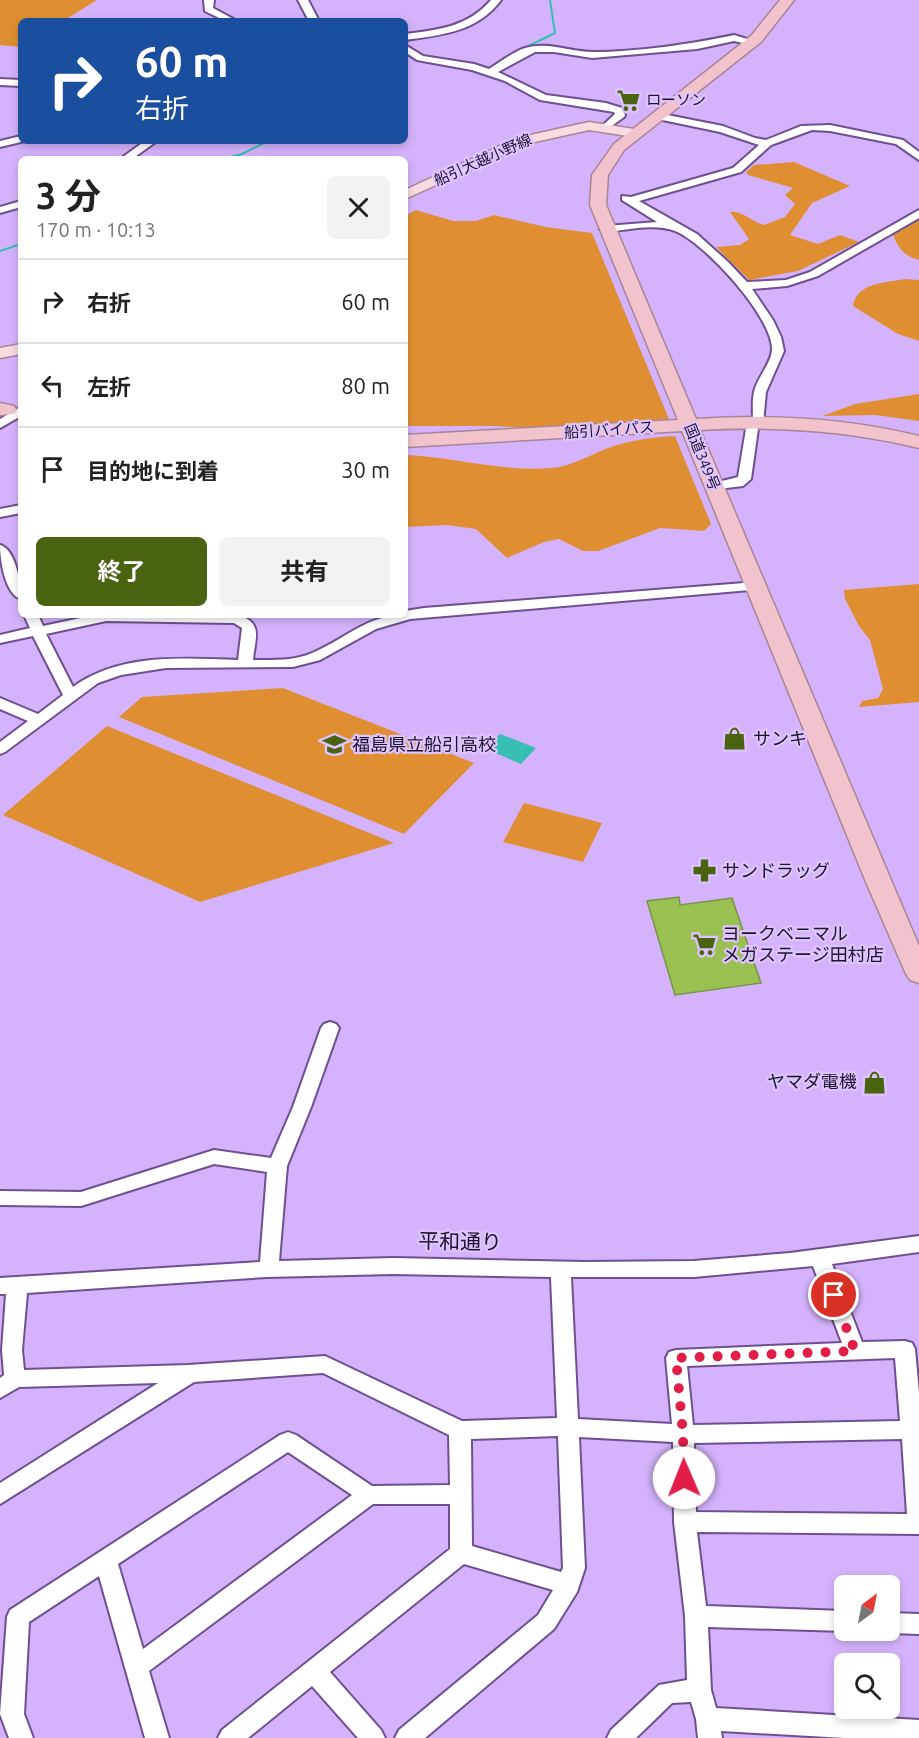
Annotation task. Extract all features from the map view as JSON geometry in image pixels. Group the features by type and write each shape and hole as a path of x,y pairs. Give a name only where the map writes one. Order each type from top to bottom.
{"highway":[{"name":"国道349号","path":"787,0 762,34 634,133 614,152 600,175 598,205 878,882 919,974"},
{"name":"船引バイパス","path":"408,441 539,435 689,424 756,425 809,422 860,428 919,442"}],"main road":[{"name":"船引大越小野線","path":"408,194 522,141 578,127 606,128 634,133"},
{"path":"0,353 18,350"}],"street":[{"path":"209,0 208,9 226,18"},
{"path":"303,0 313,18"},
{"path":"408,37 439,33 466,25 486,15 496,0"},
{"path":"490,73 526,51 534,49 554,49 592,55 696,46 734,38 752,42"},
{"path":"408,50 420,58 474,67 544,98 606,106 618,110 620,115 606,128"},
{"path":"0,82 18,82"},
{"path":"657,116 723,129 753,141 767,143"},
{"path":"673,227 626,198 738,170 767,143 801,129 820,127 899,142 919,158"},
{"path":"0,144 18,140"},
{"path":"132,156 148,144"},
{"path":"0,210 18,205"},
{"path":"744,286 786,282 814,274 919,213"},
{"path":"606,229 673,227 687,233 716,256 744,286 771,325 778,343 778,351 760,392 756,425 744,479 738,483 715,487"},
{"path":"0,513 18,510"},
{"path":"0,549 18,589"},
{"path":"408,615 757,586"},
{"path":"32,618 70,695"},
{"path":"0,639 95,618"},
{"path":"192,618 236,619 246,623 249,628 245,664"},
{"path":"0,749 70,695 101,676 125,668 170,664 275,664 311,659 329,652 358,633 389,618"},
{"path":"0,702 37,719"},
{"path":"269,1268 277,1166 302,1107 330,1028"},
{"path":"0,1198 81,1199 214,1157 277,1166"},
{"name":"平和通り","path":"9,1286 269,1268 398,1265 660,1270 735,1267 919,1244"},
{"path":"820,1258 855,1351"},
{"path":"407,1738 546,1622 569,1585 574,1568 570,1427 561,1268"},
{"path":"9,1286 7,1384 325,1364 460,1430 570,1427 683,1434 911,1430"},
{"path":"686,1522 919,1522 905,1349 676,1358 683,1434 686,1522 696,1616 699,1690 709,1729 919,1731"},
{"path":"0,1495 188,1374"},
{"path":"460,1430 461,1553"},
{"path":"21,1738 12,1714 18,1617 288,1441 369,1495 460,1494"},
{"path":"138,1666 369,1495"},
{"path":"461,1553 569,1585"},
{"path":"230,1738 461,1553"},
{"path":"106,1560 138,1666 156,1738"},
{"path":"696,1616 834,1622"},
{"path":"900,1623 919,1624"},
{"path":"314,1671 373,1738"},
{"path":"619,1738 667,1692 699,1690"}],"shaded area":[{"path":"0,0 97,0 68,18 18,18 18,47 0,45"},
{"path":"794,162 850,186 812,203 790,235 818,244 840,235 859,242 798,271 749,280 716,247 740,245 749,239 730,212 739,213 764,225 785,217 795,204 785,195 793,188 748,175 746,172 754,165"},
{"path":"416,210 453,221 476,221 494,215 546,227 592,233 669,419 540,429 496,426 408,426 408,214"},
{"path":"919,220 919,260 903,251 893,235"},
{"path":"905,279 919,280 919,341 898,334 853,306 860,292 866,288"},
{"path":"919,394 919,421 875,415 822,416 855,404"},
{"path":"675,436 711,524 704,531 660,528 598,551 583,551 559,539 544,542 507,558 476,529 447,525 408,527 408,455 514,468 551,468 573,463 608,448 649,438"},
{"path":"919,584 919,702 859,707 862,701 878,698 883,689 870,640 859,626 845,599 844,590"},
{"path":"283,688 474,763 404,834 119,717 142,697"},
{"path":"107,726 394,843 200,902 3,815"},
{"path":"500,734 536,748 521,764 486,749"},
{"path":"524,803 602,823 583,862 503,842"}],"building":[{"name":"ヨークベニマル メガステージ田村店","path":"679,897 680,905 732,898 761,983 675,995 647,901"}],"waterway":[{"path":"516,52 555,33 550,0"},
{"path":"446,60 490,68 502,61"},
{"path":"234,156 262,144"},
{"path":"0,251 18,245"}],"place":[{"name":"ローソン","path":"628,100"},
{"name":"サンキ","path":"735,739"},
{"name":"福島県立船引高校","path":"334,745"},
{"name":"サンドラッグ","path":"704,871"},
{"name":"ヨークベニマル メガステージ田村店","path":"704,944"},
{"name":"ヤマダ電機","path":"875,1082"}],"route":[{"path":"684,1478 683,1434 676,1358 855,1351 834,1295"}]}
